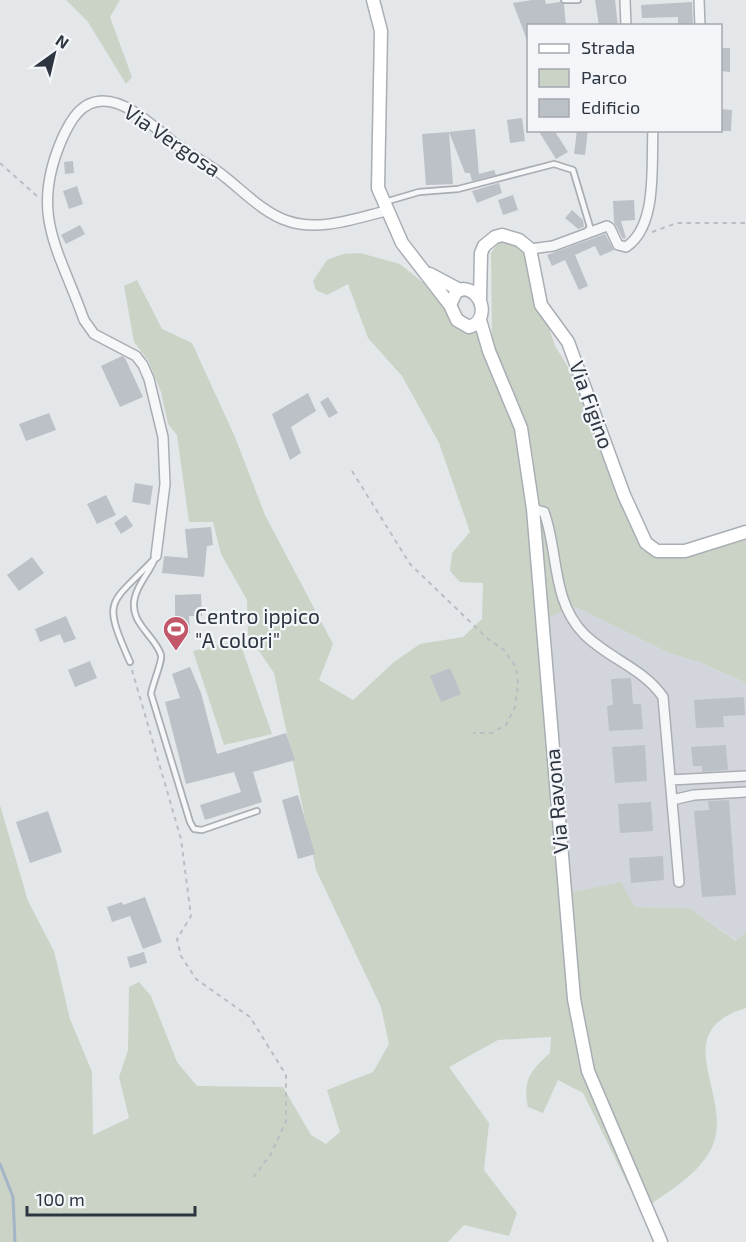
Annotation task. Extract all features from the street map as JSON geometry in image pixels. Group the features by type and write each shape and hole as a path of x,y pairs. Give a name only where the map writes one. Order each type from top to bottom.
{"street":[{"path":"373,0 381,31 378,188 402,243 450,305 457,320 469,327 476,325 480,320 481,253 495,237 510,236 530,249 553,246 607,226 618,245 626,247 634,242 648,215 653,132"},
{"path":"625,0 626,24"},
{"path":"699,0 700,24"},
{"name":"Via Vergosa","path":"156,556 165,484 163,437 149,379 144,365 136,356 94,334 84,320 47,224 48,182 65,133 75,115 88,105 100,101 121,105 222,174 271,213 287,221 316,225 385,207"},
{"name":"Via Figino","path":"530,249 541,305 568,342 624,495 646,543 657,551 685,551 746,531"},
{"path":"426,272 480,299"},
{"path":"450,305 463,289 480,278"},
{"name":"Via Ravona","path":"480,320 489,351 521,428 533,509 574,999 582,1048 600,1101 662,1242"},
{"name":"Via Ravona","path":"469,327 489,351"},
{"path":"533,509 544,512 558,582 568,613 607,655 654,684 663,697 679,882"},
{"path":"670,780 746,776"},
{"path":"672,801 694,795 746,792"}],"lane":[{"path":"564,0 578,0"},
{"path":"385,207 419,192 458,189 554,164 567,166 573,170 590,227 584,235"},
{"path":"130,662 113,623 113,608 121,589 156,556"},
{"path":"156,556 152,570 134,598 135,615 162,655 161,664 153,678 151,694 190,822 194,829 202,830 257,811"}],"path":[{"path":"0,163 46,204"},
{"path":"634,242 656,230 677,223 746,223"},
{"path":"352,471 402,555 488,639 504,650 516,667 518,684 515,707 506,725 492,733 473,733"},
{"path":"130,662 181,839 186,867 191,916 177,939 181,956 196,979 250,1017 286,1075 286,1121 271,1154 254,1177"}],"shaded area":[{"path":"576,607 669,653 702,663 746,683 746,932 737,941 689,908 635,907 573,893 546,617"}],"green space":[{"path":"66,0 120,0 110,17 132,77 126,84 88,22"},
{"path":"499,242 516,246 525,254 555,346 570,370 643,551 683,558 746,539 746,683 702,663 669,653 576,607 546,618 573,892 621,882 635,907 689,908 736,941 746,932 746,1008 722,1019 710,1033 706,1049 707,1068 716,1108 717,1128 712,1147 690,1175 641,1211 583,1093 558,1080 543,1113 528,1107 527,1083 533,1070 550,1053 551,1037 498,1040 449,1067 489,1123 484,1170 517,1213 509,1236 464,1225 448,1242 0,1242 0,805 28,901 54,951 70,1019 92,1072 93,1135 129,1118 119,1077 128,1050 129,987 139,982 151,996 177,1062 197,1086 283,1087 311,1135 326,1144 340,1132 327,1090 373,1072 389,1044 381,1007 316,870 274,673 248,635 247,600 221,554 213,522 189,522 177,435 168,424 161,392 148,360 134,342 124,286 137,280 162,329 192,343 235,437 265,515 333,644 319,680 353,700 394,662 420,644 463,637 482,619 483,583 460,582 450,571 452,553 470,532 439,443 402,376 368,338 348,284 327,295 316,290 313,281 327,260 343,254 360,253 400,264 492,338 491,253"},
{"path":"239,640 272,734 224,745 193,651"}],"building":[{"path":"532,0 545,0 546,4 560,2 564,4 566,24 527,24 527,40 513,3"},
{"path":"595,0 615,0 618,24 599,24"},
{"path":"692,2 693,24 678,24 678,17 642,18 641,5"},
{"path":"722,48 730,48 730,72 722,71"},
{"path":"722,109 732,110 731,131 722,131"},
{"path":"522,118 525,141 510,143 507,120"},
{"path":"475,129 479,174 494,170 496,175 472,181 470,173 465,173 449,132"},
{"path":"449,132 453,184 426,185 422,134"},
{"path":"539,132 555,132 568,152 556,159"},
{"path":"577,132 588,132 585,155 574,154"},
{"path":"73,161 74,173 65,174 64,162"},
{"path":"499,183 502,193 477,203 472,191"},
{"path":"77,186 83,204 69,209 63,191"},
{"path":"513,195 518,210 503,215 498,200"},
{"path":"634,200 635,220 621,221 626,238 623,239 614,222 613,201"},
{"path":"572,210 583,220 584,227 578,229 565,218"},
{"path":"80,225 85,234 66,244 61,235"},
{"path":"605,234 614,250 600,256 595,246 575,255 588,286 579,290 565,260 552,266 547,255"},
{"path":"122,356 143,397 120,407 101,366"},
{"path":"308,393 316,411 291,427 301,453 290,460 272,414"},
{"path":"328,397 338,413 329,418 320,402"},
{"path":"49,413 56,430 26,441 19,424"},
{"path":"135,483 153,486 150,505 132,502"},
{"path":"106,495 116,515 97,524 87,504"},
{"path":"126,515 133,526 121,534 114,523"},
{"path":"211,527 213,545 207,546 204,577 162,573 164,556 188,558 185,529"},
{"path":"32,557 44,573 19,591 7,575"},
{"path":"201,594 202,616 189,616 190,633 175,634 175,595"},
{"path":"66,616 76,639 64,643 60,634 40,642 35,629"},
{"path":"90,661 97,678 75,687 68,670"},
{"path":"190,667 201,693 217,754 286,733 295,760 253,772 262,802 205,820 200,805 241,792 234,772 186,784 165,702 180,698 172,674"},
{"path":"450,668 461,694 441,702 430,676"},
{"path":"631,678 633,704 641,704 643,729 609,731 607,706 613,705 611,679"},
{"path":"744,697 745,715 723,716 724,727 696,728 694,700"},
{"path":"645,745 647,781 615,783 612,747"},
{"path":"726,745 728,770 702,772 702,766 693,766 691,747"},
{"path":"298,795 315,854 298,859 282,800"},
{"path":"729,800 736,895 702,897 694,811 709,810 708,801"},
{"path":"651,802 653,831 620,833 618,804"},
{"path":"48,811 62,852 30,863 16,822"},
{"path":"663,856 664,880 631,883 629,858"},
{"path":"145,897 162,942 143,949 130,916 112,922 107,907 122,902 123,905"},
{"path":"144,952 147,963 130,968 127,957"}],"waterway":[{"path":"0,1164 13,1197 15,1242"}],"place":[{"name":"Centro ippico \"A colori\"","path":"176,652"}]}
